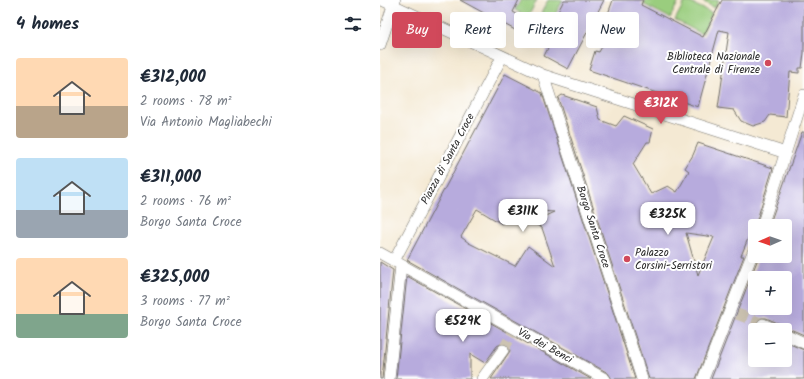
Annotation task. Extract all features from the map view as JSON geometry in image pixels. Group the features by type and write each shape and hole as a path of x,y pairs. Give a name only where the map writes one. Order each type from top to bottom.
{"street":[{"path":"380,45 390,2 543,75 786,153"},
{"name":"Piazza di Santa Croce","path":"398,263 507,59"},
{"name":"Borgo Santa Croce","path":"543,75 642,379"},
{"path":"764,219 804,95"},
{"path":"380,253 398,263 389,379"},
{"name":"Via dei Benci","path":"398,263 514,331 605,379"},
{"path":"703,379 733,312 750,263"},
{"path":"792,337 804,343"},
{"path":"482,379 502,350"}],"green space":[{"path":"521,0 537,0 531,12 519,12 515,10"},
{"path":"548,0 563,0 556,12 542,12"},
{"path":"646,0 679,1 670,18 643,4"},
{"path":"700,0 719,0 715,8"},
{"path":"689,2 712,13 702,34 675,20 684,3"}],"building":[{"path":"460,0 519,0 513,12 514,29 506,25 506,12 482,12"},
{"path":"564,0 604,0 598,12 586,12 586,34 568,69 544,56 548,48 578,48 578,12 558,12"},
{"path":"613,0 643,0 641,5 703,37 722,0 804,0 804,53 802,68 799,68 799,73 790,72 786,117 770,115 765,122 753,126 741,121 734,110 718,108 729,32 719,30 698,107 589,70 595,51 599,52 601,48 639,48 639,12 609,12"},
{"path":"505,74 542,93 635,379 612,379 608,373 407,260","holes":["477,209 502,224 510,209 554,212 532,222 542,228 555,266 528,246 515,266 469,243 461,237"]},
{"path":"562,95 597,107 600,120 616,126 624,116 653,129 650,142 647,142 633,164 651,194 668,186 677,192 689,171 685,168 698,143 773,168 757,219 748,219 748,238 741,256 744,256 696,379 649,379 558,98","holes":["686,233 714,237 698,275"]},
{"path":"802,132 804,132 804,335 792,330 792,323 778,323 766,318 759,318 756,323 748,323 748,367 792,367 792,345 804,350 804,379 711,379 748,284 748,315 792,315 792,271 753,271 756,263 792,263 792,219 771,219"},
{"path":"380,262 393,270 382,379 380,379"},
{"path":"407,276 591,379 491,379 510,351 509,347 503,343 497,346 485,363 470,354 470,379 396,379"}],"tunnel":[{"path":"737,314 760,323"},
{"path":"503,350 513,333"}],"place":[{"name":"Biblioteca Nazionale Centrale di Firenze","path":"768,63"},
{"name":"Palazzo Corsini-Serristori","path":"627,259"}]}
